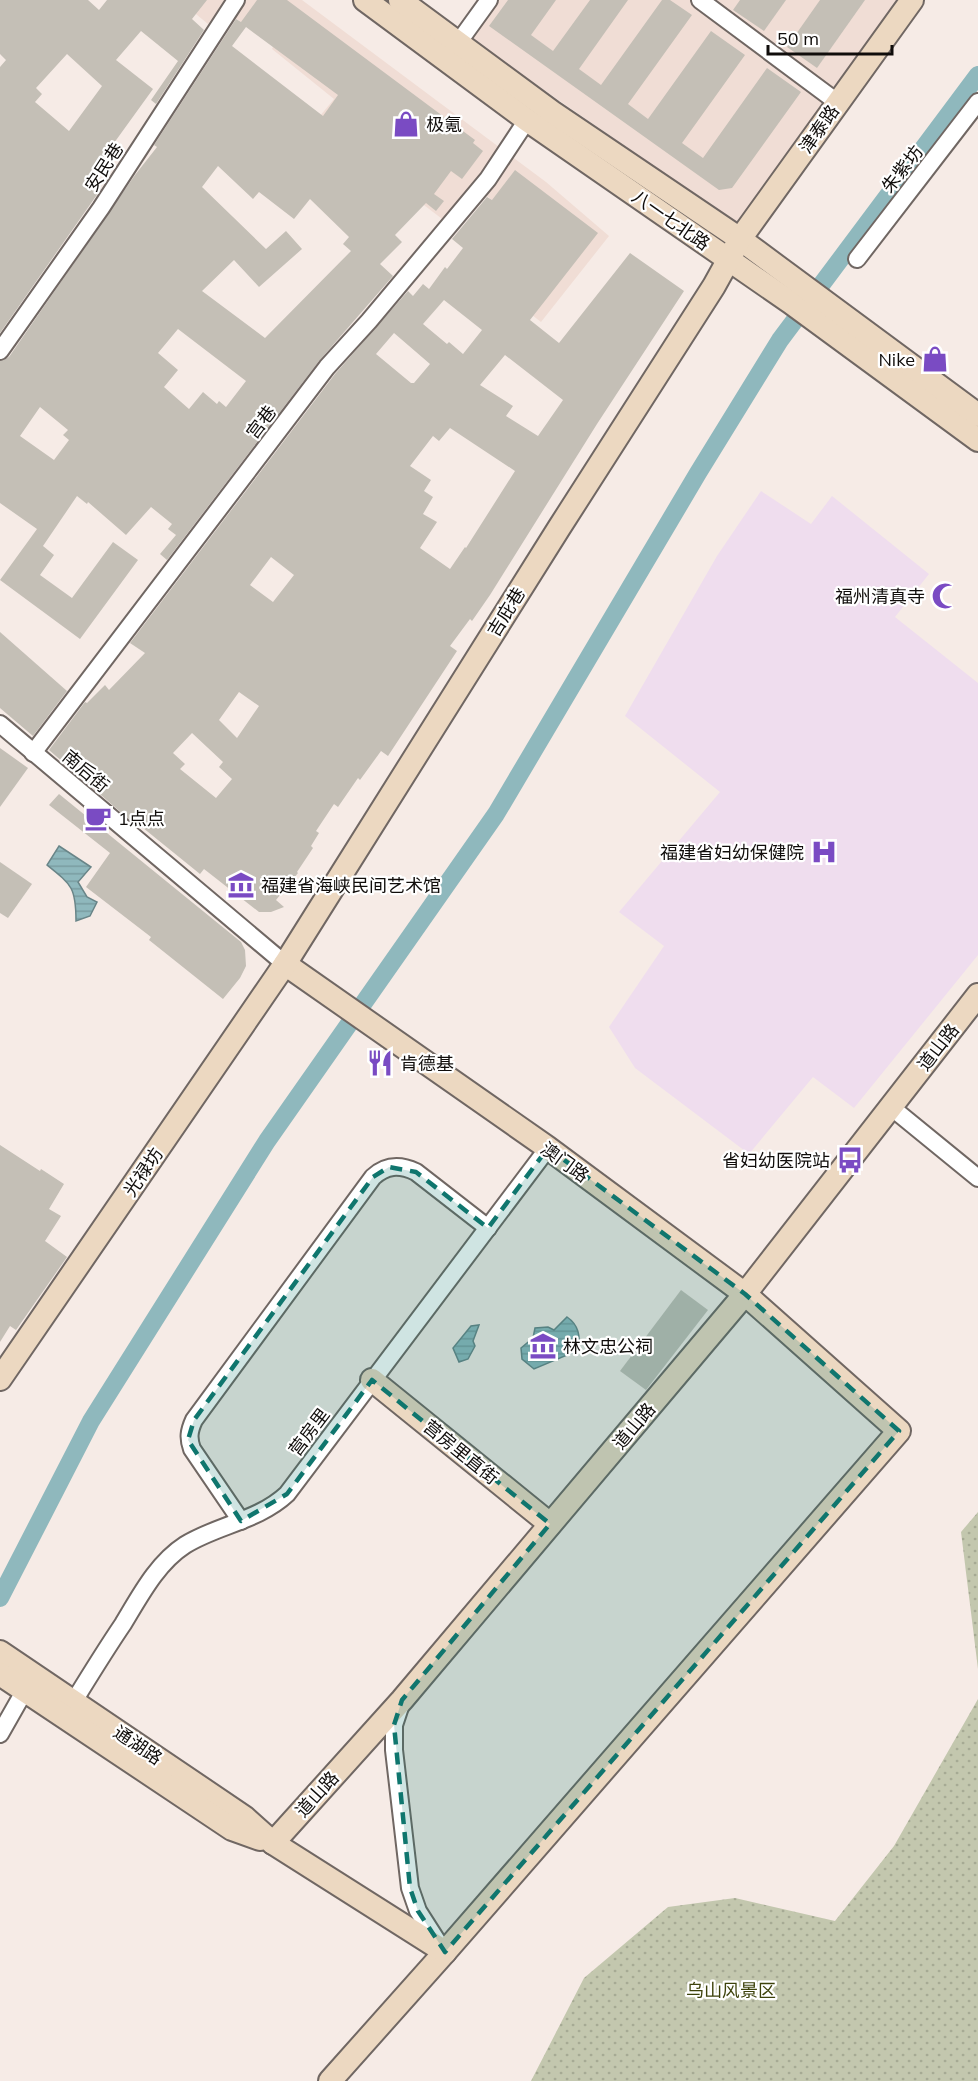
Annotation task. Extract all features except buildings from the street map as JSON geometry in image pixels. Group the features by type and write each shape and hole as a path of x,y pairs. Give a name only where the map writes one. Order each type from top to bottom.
{"street":[{"name":"安民巷","path":"0,351 101,208 236,0"},
{"name":"八一七北路","path":"364,0 527,120 729,260 769,274"},
{"name":"八一七北路","path":"400,0 552,112 740,239 769,274 837,323 978,440"},
{"path":"458,43 489,0"},
{"path":"700,0 837,102"},
{"name":"津泰路","path":"729,260 740,239 912,0"},
{"name":"朱紫坊","path":"857,259 978,102"},
{"name":"宫巷","path":"33,753 327,367 369,321 488,179 527,120"},
{"name":"吉庇巷","path":"285,964 729,260"},
{"path":"837,323 978,415"},
{"name":"南后街","path":"0,724 285,964"},
{"name":"澳门路","path":"285,964 548,1148 745,1294 898,1431 445,1952"},
{"name":"光禄坊","path":"0,1380 285,964"},
{"name":"道山路","path":"273,1843 402,1700 745,1294 978,995"},
{"path":"891,1107 978,1178"},
{"name":"营房里","path":"74,1701 135,1604 164,1564 193,1540 267,1509 286,1494 548,1148"},
{"path":"241,1521 192,1449 188,1440 190,1430 194,1420 373,1177 380,1170 389,1167 408,1168 488,1228"},
{"name":"营房里直街","path":"372,1380 550,1524"},
{"name":"通湖路","path":"0,1652 244,1817 273,1843 445,1952"},
{"name":"通湖路","path":"0,1674 232,1829 273,1843"},
{"path":"0,1734 25,1690"},
{"path":"330,2081 445,1952 418,1911 410,1888 394,1750 394,1725 402,1700"}],"highlighted area":[{"path":"548,1148 745,1294 899,1431 445,1952 418,1911 410,1888 394,1725 402,1700 550,1524 372,1380 287,1494 241,1521 188,1440 194,1420 373,1177 389,1167 416,1172 488,1228"}],"shaded area":[{"path":"179,0 302,0 546,182 609,236 541,322 500,290 508,213 482,192 454,228 315,122 334,99 272,49 274,45 221,8 208,24"},
{"path":"498,0 901,0 737,224 472,40"},
{"name":"福建省妇幼保健院","path":"761,491 811,524 832,496 929,574 895,617 978,683 978,955 854,1108 813,1077 749,1154 635,1068 609,1027 664,946 619,912 720,792 625,716 717,556"}],"green space":[{"path":"978,1512 978,1669 961,1532"},
{"name":"乌山风景区","path":"978,1699 978,2081 531,2081 584,1978 668,1907 735,1898 835,1921 894,1846"}],"water":[{"path":"59,846 91,867 78,882 87,897 97,902 90,916 76,921 75,901 71,888 47,865"},
{"path":"567,1317 578,1331 579,1350 534,1369 522,1359 521,1348 533,1338 535,1328 548,1327 554,1330"},
{"path":"479,1325 473,1341 475,1346 468,1359 459,1362 453,1348 471,1326"}],"waterway":[{"path":"0,1598 91,1421 267,1141 496,814 698,473 780,340 978,75"}],"place":[{"name":"极氪","path":"406,124"},
{"name":"Nike","path":"935,359"},
{"name":"福州清真寺","path":"945,596"},
{"name":"1点点","path":"98,818"},
{"name":"福建省妇幼保健院","path":"824,852"},
{"name":"福建省海峡民间艺术馆","path":"241,885"},
{"name":"肯德基","path":"380,1063"},
{"name":"省妇幼医院站","path":"850,1160"},
{"name":"林文忠公祠","path":"543,1346"}]}
